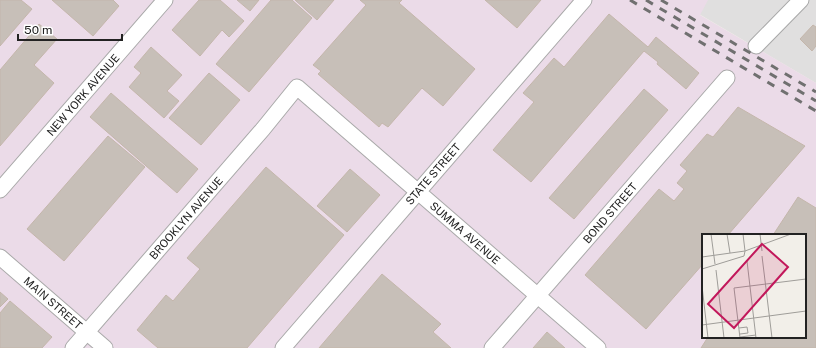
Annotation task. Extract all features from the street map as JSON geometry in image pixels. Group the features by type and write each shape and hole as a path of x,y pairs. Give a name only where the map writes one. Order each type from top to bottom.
{"street":[{"name":"NEW YORK AVENUE","path":"0,190 165,0"},
{"name":"STATE STREET","path":"283,348 584,0"},
{"path":"756,46 801,0"},
{"name":"BOND STREET","path":"492,348 727,78"},
{"name":"SUMMA AVENUE","path":"297,87 598,348"},
{"name":"BROOKLYN AVENUE","path":"73,348 263,129 297,87"},
{"name":"MAIN STREET","path":"0,257 105,348"}],"shaded area":[{"path":"0,0 708,0 700,15 816,83 816,348 0,348"},
{"path":"676,0 816,0 816,83 699,14"}],"building":[{"path":"0,0 21,0 32,9 0,46"},
{"path":"52,0 113,0 119,6 93,36"},
{"path":"199,0 220,0 244,21 229,37 222,30 200,56 172,30"},
{"path":"237,0 259,0 250,11"},
{"path":"271,0 292,0 312,18 249,92 216,64"},
{"path":"295,0 334,0 317,20"},
{"path":"360,0 402,0 399,3 475,69 443,106 422,88 388,127 382,123 379,127 318,74 321,71 313,65 366,5"},
{"path":"485,0 541,0 517,28"},
{"path":"609,14 648,47 656,37 699,73 686,89 657,64 658,62 644,51 531,182 493,150 534,102 523,93 554,58 564,67"},
{"path":"39,24 57,39 34,65 54,83 0,146 0,70"},
{"path":"813,25 816,27 816,46 812,51 800,39"},
{"path":"151,47 182,75 167,91 179,101 164,118 129,87 141,73 134,67"},
{"path":"209,73 240,100 201,145 169,118"},
{"path":"644,89 668,110 574,219 549,198"},
{"path":"111,93 198,169 177,193 90,117"},
{"path":"738,107 805,146 729,234 702,234 702,265 646,329 585,275 659,189 674,201 684,189 677,183 687,171 680,165 707,134 713,137"},
{"path":"108,136 145,167 64,261 27,229"},
{"path":"266,167 344,235 247,348 158,348 137,330 166,295 173,301 200,269 187,258"},
{"path":"350,169 380,195 347,232 317,206"},
{"path":"798,197 816,208 816,348 701,348 707,338 806,338 806,234 774,234"},
{"path":"382,274 441,324 433,332 451,348 319,348"},
{"path":"0,292 8,299 0,307"},
{"path":"10,301 52,337 42,348 0,348 0,313"},
{"path":"547,332 565,348 533,348"}],"railway":[{"path":"630,0 816,111"},
{"path":"646,0 816,101"},
{"path":"661,0 816,92"}]}
